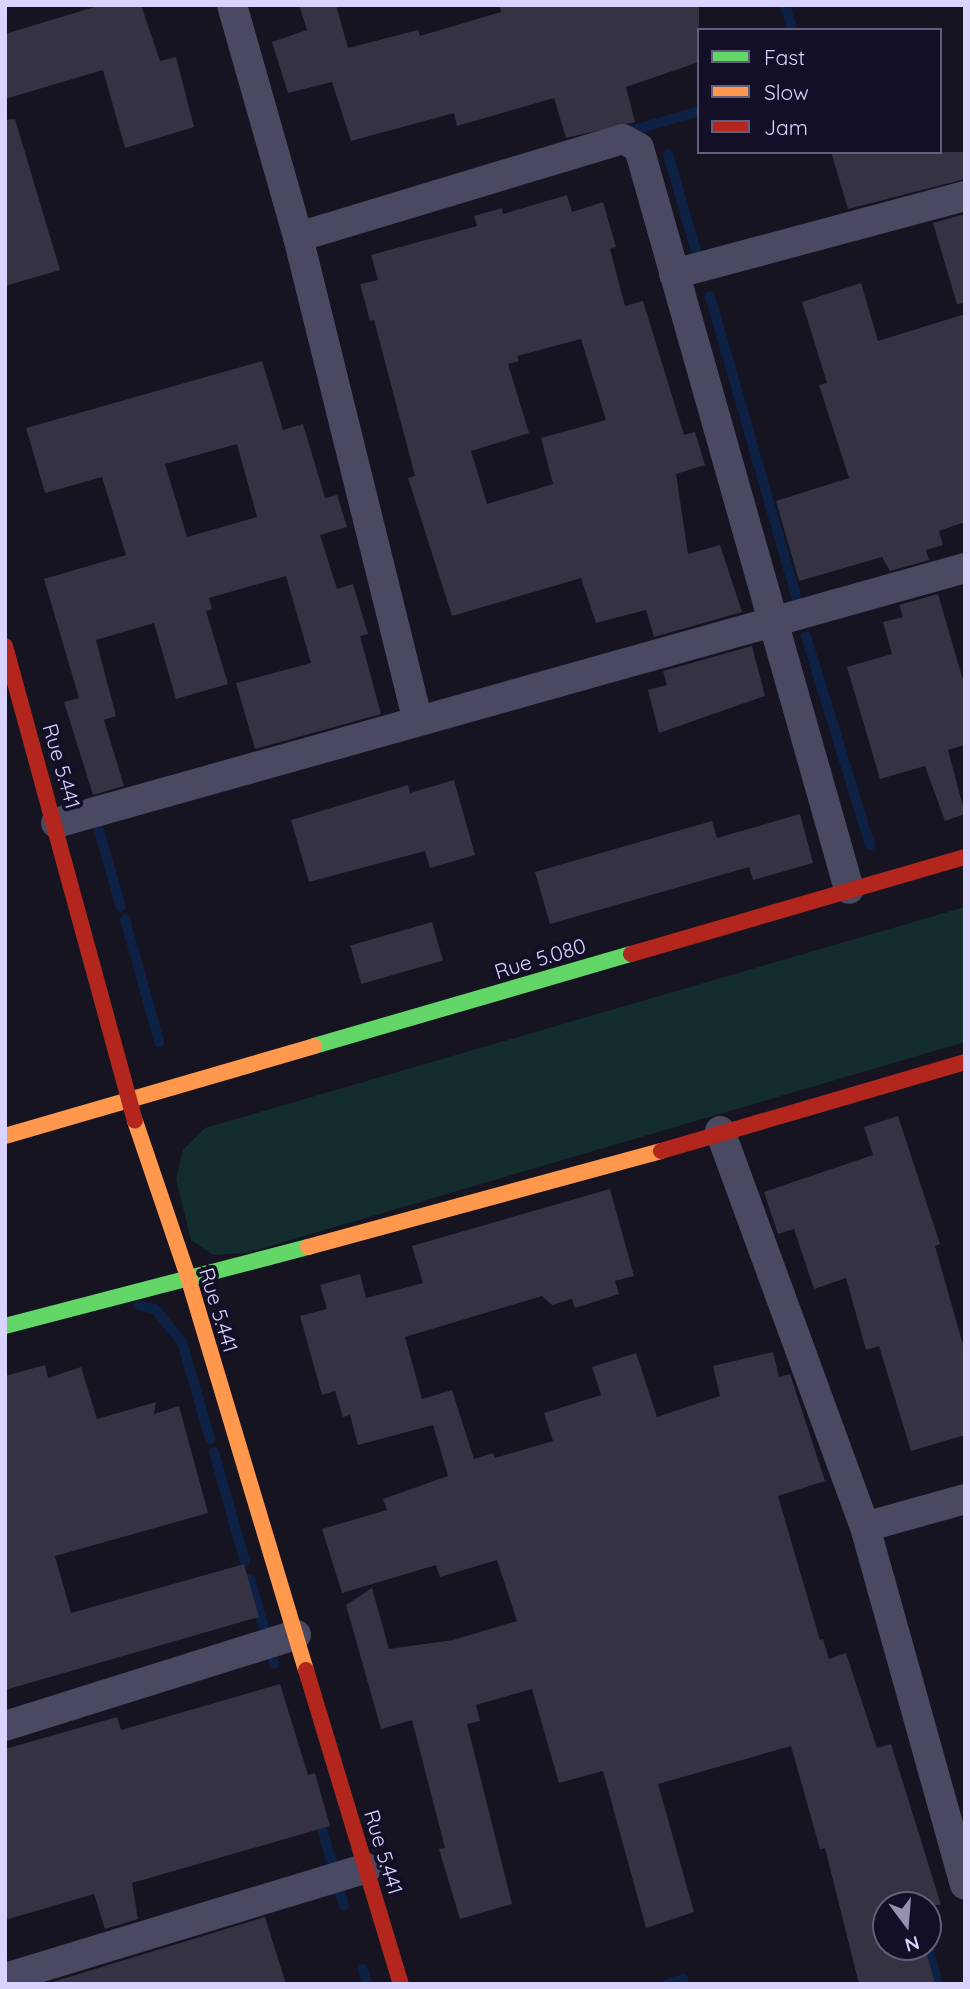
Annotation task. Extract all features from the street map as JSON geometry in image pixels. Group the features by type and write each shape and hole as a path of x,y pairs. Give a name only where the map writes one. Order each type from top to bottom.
{"main road":[{"name":"Rue 5.441","path":"5,646 56,823 128,1100 188,1277 401,1984"},
{"name":"Rue 5.080","path":"5,1136 965,857"},
{"path":"5,1326 568,1179 720,1131 965,1062"}],"street":[{"path":"232,5 298,237 417,718"},
{"path":"298,237 623,139 639,148 849,889"},
{"path":"674,274 965,196"},
{"path":"56,823 417,718 774,624 965,568"},
{"path":"720,1131 865,1527 965,1884"},
{"path":"865,1527 965,1499"},
{"path":"5,1726 296,1635"},
{"path":"5,1978 367,1868"}],"green space":[{"path":"965,907 965,1042 246,1253 213,1255 191,1240 176,1179 183,1150 205,1128"}],"building":[{"path":"101,5 141,5 160,61 176,57 194,127 125,148 103,70 5,99 5,34"},
{"path":"299,5 336,5 348,48 418,30 420,36 501,12 499,5 699,5 697,63 626,87 635,122 566,138 554,98 457,126 454,113 351,141 332,82 288,93 272,42 307,30"},
{"path":"15,119 60,270 5,286 5,120"},
{"path":"965,152 965,179 848,209 832,154"},
{"path":"567,195 572,212 603,202 616,247 610,249 625,306 643,301 684,435 695,432 705,465 676,474 688,554 720,545 742,612 654,637 646,610 596,623 581,578 452,616 408,478 415,476 374,320 370,321 360,284 378,280 371,255 477,226 474,216 502,208 503,214","holes":["581,339 606,420 541,438 553,484 487,504 471,451 529,433 508,364 519,361 517,356"]},
{"path":"965,214 965,303 957,304 933,223"},
{"path":"861,283 878,341 965,314 965,522 939,531 943,545 926,550 929,560 890,571 882,557 799,581 776,501 849,478 819,385 827,383 802,302"},
{"path":"262,361 283,430 303,424 325,498 337,495 347,527 320,535 337,589 353,584 368,634 360,636 381,714 255,749 236,683 311,663 286,576 209,598 212,609 206,611 228,684 176,699 154,623 96,640 116,716 104,720 124,786 93,795 64,702 79,698 44,579 126,555 102,477 45,493 26,428","holes":["237,444 257,517 187,537 165,464"]},
{"path":"938,594 965,687 965,745 948,750 965,814 945,821 925,766 880,779 847,667 892,654 883,622 903,617 899,605"},
{"path":"752,646 765,696 659,733 648,690 667,685 663,671"},
{"path":"454,780 475,855 430,868 425,851 309,882 291,820 408,785 410,793"},
{"path":"800,814 813,863 753,880 749,867 550,924 535,872 712,821 717,838"},
{"path":"432,922 443,960 361,984 350,945"},
{"path":"898,1116 940,1244 935,1246 965,1352 965,1435 911,1451 879,1346 866,1350 846,1278 814,1289 794,1229 778,1234 764,1192 873,1155 864,1127"},
{"path":"610,1189 634,1276 615,1281 619,1294 575,1308 572,1299 552,1305 542,1296 405,1337 422,1399 452,1390 474,1459 493,1453 495,1458 553,1441 544,1413 601,1395 592,1367 636,1353 657,1417 720,1396 713,1366 773,1352 779,1377 790,1374 825,1481 778,1496 820,1640 823,1639 829,1659 846,1653 877,1748 891,1744 937,1891 872,1891 872,1961 929,1961 935,1984 859,1984 825,1848 820,1849 791,1746 658,1784 694,1912 646,1928 603,1771 559,1783 532,1689 476,1705 480,1721 467,1724 512,1904 460,1919 439,1849 445,1848 412,1720 381,1729 346,1605 372,1588 389,1649 453,1640 517,1621 497,1560 440,1577 436,1565 342,1593 322,1529 387,1510 383,1499 448,1476 433,1425 358,1445 350,1415 343,1417 335,1391 322,1395 300,1316 327,1309 320,1285 360,1274 366,1298 423,1283 412,1246"},
{"path":"45,1365 48,1378 81,1367 97,1419 156,1402 154,1414 179,1406 208,1513 55,1556 71,1613 244,1564 259,1617 5,1690 5,1376"},
{"path":"280,1684 308,1775 315,1773 330,1826 132,1883 138,1919 105,1929 94,1894 5,1920 5,1749 117,1717 121,1730"},
{"path":"265,1917 286,1984 46,1984"}],"waterway":[{"path":"785,5 791,28"},
{"path":"624,133 697,112"},
{"path":"668,154 700,265"},
{"path":"710,296 797,599"},
{"path":"806,636 870,845"},
{"path":"99,830 121,907"},
{"path":"125,919 159,1042"},
{"path":"139,1305 155,1309 182,1342 210,1439"},
{"path":"214,1452 245,1562"},
{"path":"250,1579 274,1664"},
{"path":"318,1815 334,1870"},
{"path":"331,1891 339,1889 344,1905"},
{"path":"932,1961 938,1984"},
{"path":"363,1969 367,1984"},
{"path":"668,1984 683,1979"}],"traffic: fast":[{"path":"314,1046 631,954"},
{"path":"5,1326 308,1247"}],"traffic: slow":[{"path":"5,1136 314,1046"},
{"path":"135,1121 188,1277 306,1670"},
{"path":"308,1247 661,1151"}],"traffic: jam":[{"path":"5,646 135,1121"},
{"path":"631,954 965,857"},
{"path":"661,1151 965,1062"},
{"path":"306,1670 401,1984"}]}
